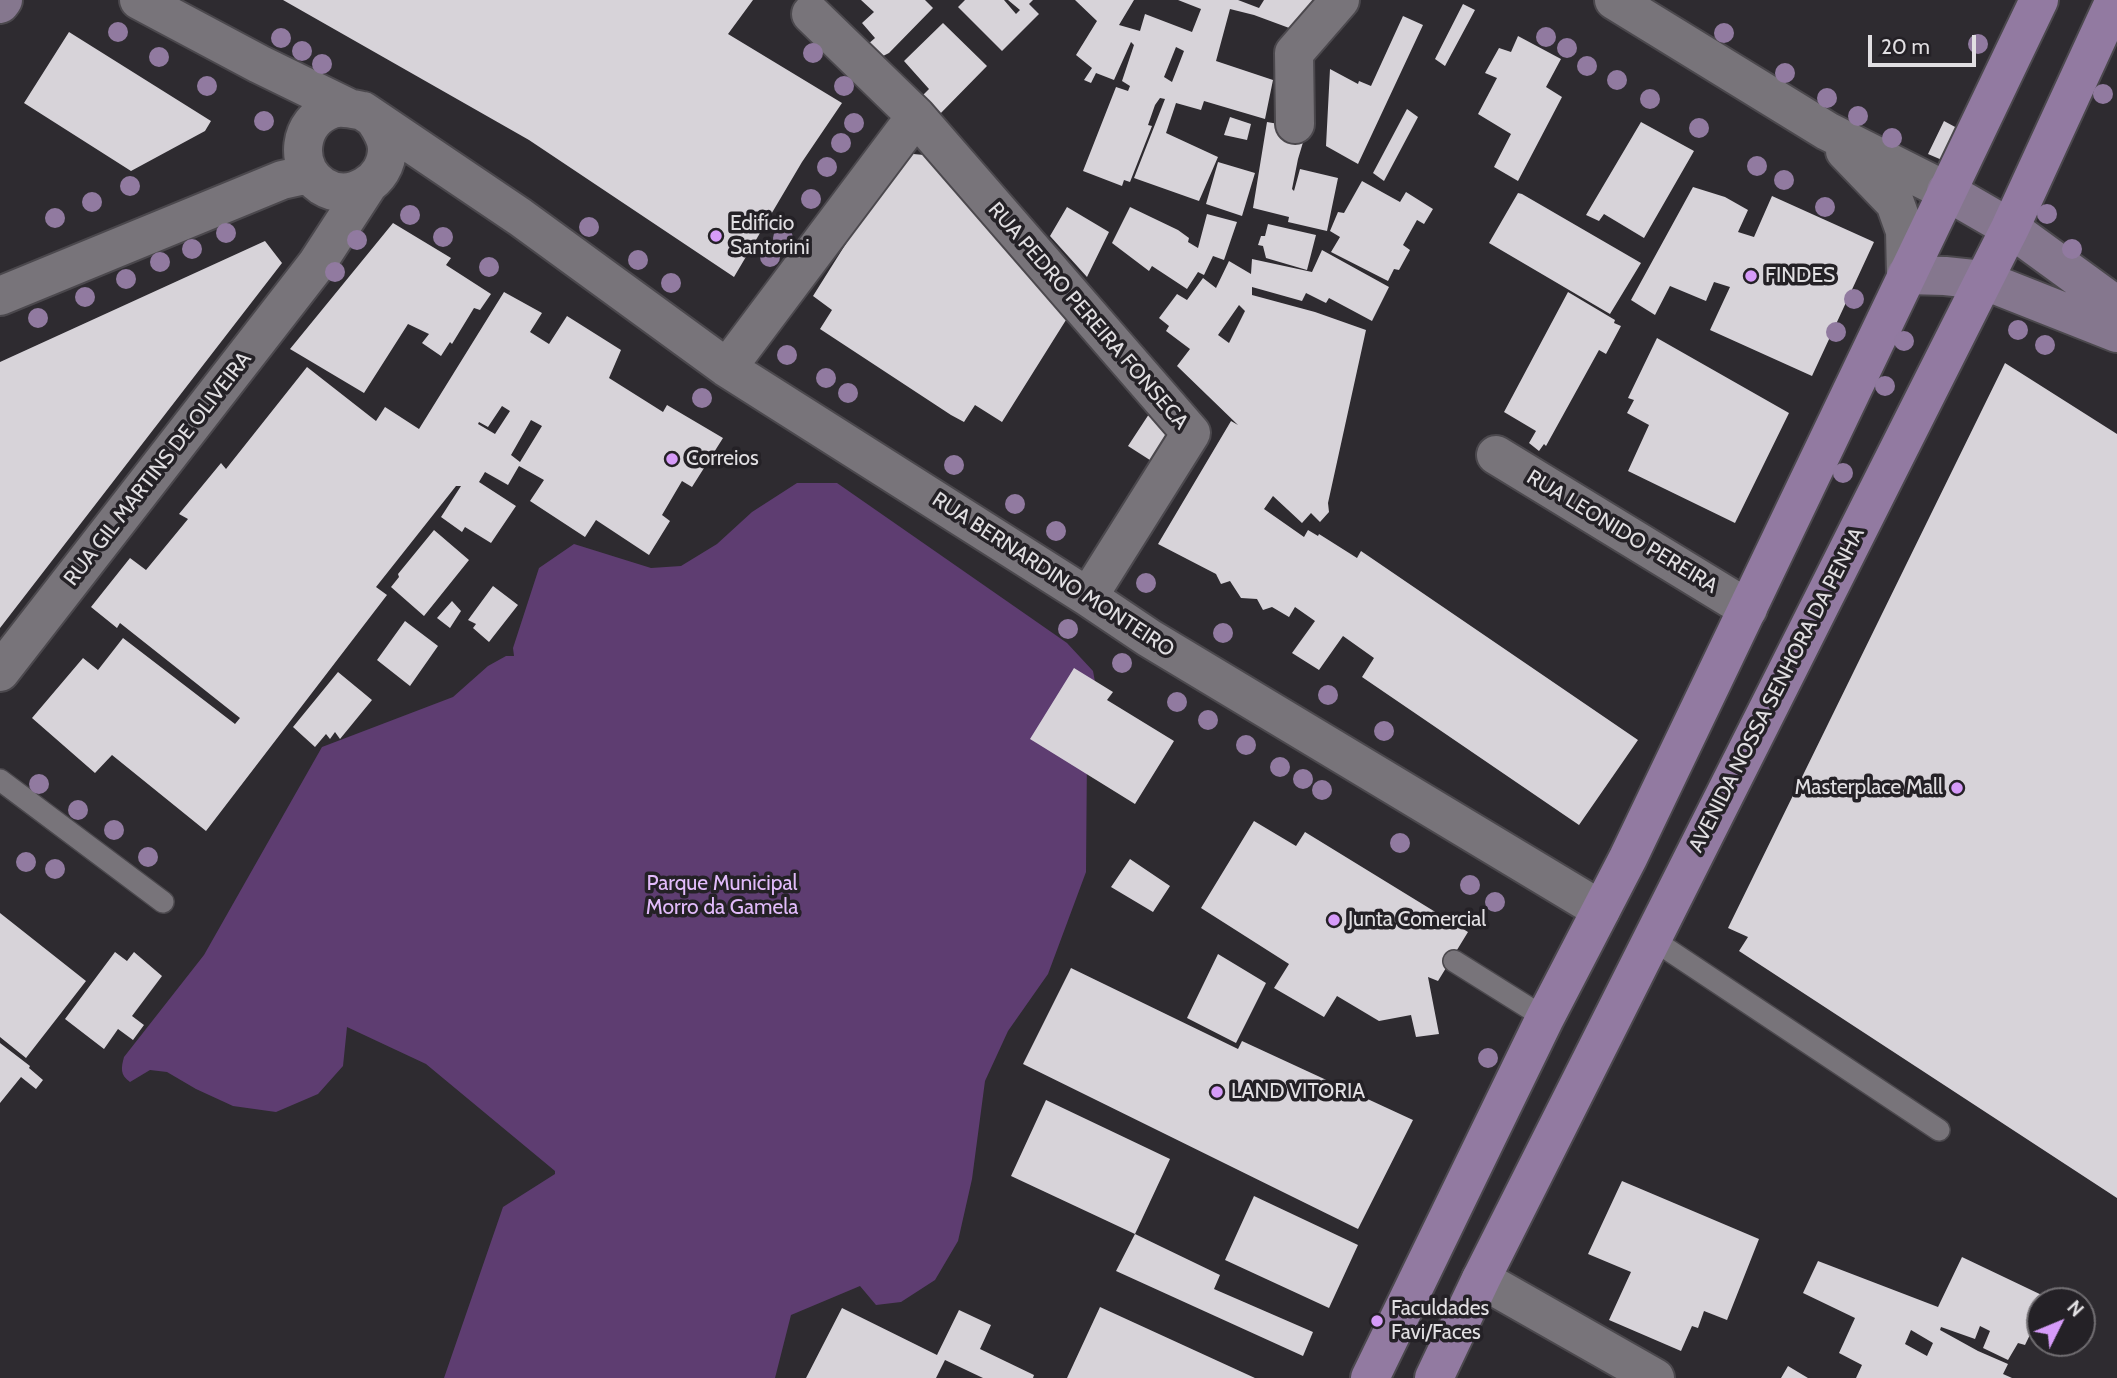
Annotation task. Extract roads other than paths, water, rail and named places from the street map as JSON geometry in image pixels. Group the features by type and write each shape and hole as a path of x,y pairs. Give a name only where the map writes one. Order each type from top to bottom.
{"main road":[{"path":"1370,1378 1748,609 2039,0"},
{"name":"AVENIDA NOSSA SENHORA DA PENHA","path":"1434,1378 1481,1279 2010,228 2115,0"}],"street":[{"name":"RUA BERNARDINO MONTEIRO","path":"139,0 259,64 362,114 520,217 727,368 1149,638 1601,910"},
{"path":"1294,124 1294,53 1340,0"},
{"path":"1614,0 1827,131 1946,191 2010,228 2117,306"},
{"name":"RUA PEDRO PEREIRA FONSECA","path":"811,14 916,116 1191,433 1088,597"},
{"name":"RUA BERNARDINO MONTEIRO","path":"259,64 288,106 310,170"},
{"path":"334,108 362,114 383,132 387,147 386,161 374,180 355,191 340,192 310,170 304,138 310,124 321,114 334,108"},
{"path":"727,368 916,116"},
{"path":"1827,131 1895,203 1905,231 1906,275 1983,280 2117,333"},
{"name":"RUA BERNARDINO MONTEIRO","path":"374,180 412,166 520,217"},
{"path":"0,296 310,170"},
{"name":"RUA GIL MARTINS DE OLIVEIRA","path":"310,170 324,221 316,265"},
{"name":"RUA GIL MARTINS DE OLIVEIRA","path":"0,672 316,265 374,180"},
{"name":"RUA LEONIDO PEREIRA","path":"1496,455 1748,609"},
{"path":"1481,1279 1655,1378"}],"lane":[{"path":"0,780 163,902"},
{"path":"1652,939 1938,1130"},
{"path":"1454,961 1545,1018"}],"place":[{"name":"Edifício Santorini","path":"716,236"},
{"name":"FINDES","path":"1751,276"},
{"name":"Correios","path":"672,459"},
{"name":"Masterplace Mall","path":"1957,788"},
{"name":"Junta Comercial","path":"1334,920"},
{"name":"LAND VITORIA","path":"1217,1092"},
{"name":"Faculdades Favi/Faces","path":"1377,1321"}],"park label":[{"name":"Parque Municipal Morro da Gamela","path":"722,896"}]}
